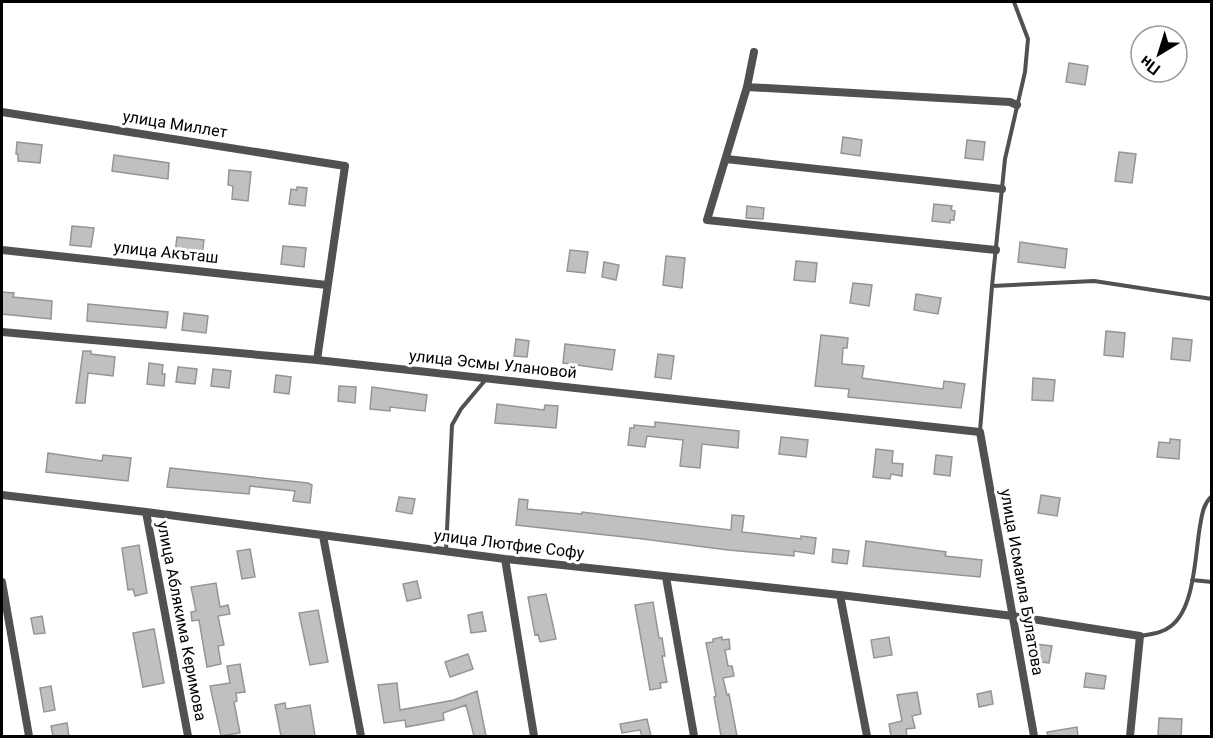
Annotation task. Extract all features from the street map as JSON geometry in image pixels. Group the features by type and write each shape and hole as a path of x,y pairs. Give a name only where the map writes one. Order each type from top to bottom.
{"street":[{"path":"754,52 747,87 707,220 996,250"},
{"path":"747,87 1010,102 1017,105"},
{"name":"улица Миллет","path":"2,112 345,166 327,285"},
{"path":"726,159 1002,189"},
{"name":"улица Акъташ","path":"2,250 327,285"},
{"path":"317,360 327,285"},
{"name":"улица Эсмы Улановой","path":"2,332 317,360 980,432"},
{"name":"улица Исмаила Булатова","path":"980,432 1034,736"},
{"name":"улица Лютфие Софу","path":"2,495 505,559 1013,616 1140,636"},
{"name":"улица Аблякима Керимова","path":"146,512 188,736"},
{"path":"323,536 361,736"},
{"path":"505,559 534,736"},
{"path":"666,577 694,736"},
{"path":"2,582 28,736"},
{"path":"840,595 867,736"},
{"path":"1130,736 1140,636"}],"lane":[{"path":"980,432 1005,159 1025,72 1028,39 1014,2"},
{"path":"992,286 1094,281 1212,299"},
{"path":"446,551 452,425 461,409 487,378"},
{"path":"1140,636 1162,632 1172,626 1186,606 1203,510 1212,496"},
{"path":"1191,580 1212,582"}],"building":[{"path":"1069,63 1088,66 1085,85 1066,82"},
{"path":"843,137 862,140 860,156 841,153"},
{"path":"967,140 985,142 983,160 965,158"},
{"path":"17,142 42,145 40,163 18,161"},
{"path":"1119,152 1136,154 1132,183 1115,181"},
{"path":"114,155 169,163 168,179 112,171"},
{"path":"229,170 251,172 248,201 232,199 233,186 228,185"},
{"path":"297,187 307,188 305,206 289,204 291,189 297,190"},
{"path":"934,204 952,206 951,210 955,211 954,220 950,220 950,223 932,221"},
{"path":"747,206 764,208 763,219 746,218"},
{"path":"72,226 94,228 91,247 70,245"},
{"path":"177,237 204,240 202,256 175,253"},
{"path":"1020,242 1067,249 1065,268 1018,262"},
{"path":"283,246 306,248 304,267 281,264"},
{"path":"570,250 588,252 585,273 567,271"},
{"path":"666,256 685,258 682,288 663,285"},
{"path":"796,261 817,263 815,282 794,280"},
{"path":"604,262 619,265 616,280 602,277"},
{"path":"853,283 872,285 869,306 850,303"},
{"path":"2,292 14,293 13,297 52,301 51,319 2,314"},
{"path":"916,294 941,298 938,314 914,310"},
{"path":"88,304 168,312 166,328 87,321"},
{"path":"184,313 208,316 206,333 182,330"},
{"path":"1106,331 1125,333 1123,357 1104,355"},
{"path":"821,335 848,338 847,348 843,348 842,364 864,366 862,378 943,389 944,381 965,384 961,408 848,397 849,389 815,386"},
{"path":"1173,338 1192,340 1190,361 1171,359"},
{"path":"516,339 529,341 527,357 514,356"},
{"path":"565,344 615,350 612,370 563,363"},
{"path":"83,351 115,357 113,376 88,373 85,403 76,403"},
{"path":"658,354 674,356 671,379 655,377"},
{"path":"149,363 163,365 164,386 147,384"},
{"path":"178,367 197,369 195,384 176,382"},
{"path":"213,369 231,371 229,388 211,386"},
{"path":"276,375 291,377 289,394 274,392"},
{"path":"1033,378 1055,380 1053,401 1032,400"},
{"path":"339,386 356,387 355,403 338,401"},
{"path":"372,387 427,395 425,411 390,407 390,411 370,409"},
{"path":"497,404 544,410 545,405 558,406 556,428 495,423"},
{"path":"655,422 739,431 738,448 702,444 700,468 680,466 683,440 647,436 645,447 628,445 630,428 634,428 634,425 655,427"},
{"path":"781,437 808,440 806,457 779,454"},
{"path":"1170,439 1180,440 1179,459 1157,457 1159,442 1170,443"},
{"path":"876,449 893,451 892,463 903,464 902,476 891,474 890,479 873,477"},
{"path":"48,453 102,461 103,455 131,458 128,481 46,472"},
{"path":"936,455 952,457 950,476 934,474"},
{"path":"170,468 308,483 312,485 310,503 293,501 295,491 250,486 249,494 167,487"},
{"path":"1041,495 1060,498 1057,516 1038,513"},
{"path":"399,497 415,499 412,514 396,511"},
{"path":"519,499 528,500 527,509 582,514 582,512 731,530 732,515 744,516 742,532 801,539 801,536 816,538 814,554 794,551 794,556 728,550 516,525"},
{"path":"866,541 946,552 945,556 982,560 980,577 863,566"},
{"path":"139,545 147,593 135,596 133,589 128,590 122,548"},
{"path":"250,549 255,577 242,579 237,551"},
{"path":"833,549 849,551 847,564 832,562"},
{"path":"417,581 421,598 407,601 403,584"},
{"path":"216,583 220,607 228,605 230,614 218,616 224,645 218,646 221,664 207,667 199,620 192,621 191,612 196,611 191,587"},
{"path":"546,594 556,639 540,642 538,634 535,635 528,597"},
{"path":"653,602 659,638 662,638 665,656 662,656 667,682 660,683 661,688 650,690 635,605"},
{"path":"318,610 328,662 310,665 299,613"},
{"path":"482,612 486,631 471,633 468,615"},
{"path":"42,616 45,633 34,634 31,618"},
{"path":"154,629 164,683 143,687 133,633"},
{"path":"722,637 722,640 729,639 730,649 725,650 728,666 732,666 734,676 723,678 727,695 729,694 737,736 721,736 714,697 716,696 706,643"},
{"path":"889,637 892,655 874,658 871,640"},
{"path":"1036,644 1052,646 1049,663 1041,662 1041,657 1035,656"},
{"path":"468,654 473,669 450,677 445,662"},
{"path":"240,664 245,692 236,693 237,701 234,702 240,733 221,736 210,686 230,683 227,666"},
{"path":"1086,673 1106,676 1104,689 1084,687"},
{"path":"397,683 400,710 454,700 477,691 486,736 474,736 466,705 443,713 444,720 406,727 405,720 384,723 378,685"},
{"path":"51,686 55,710 44,712 40,688"},
{"path":"991,691 993,704 979,707 977,694"},
{"path":"917,692 921,714 912,716 915,728 906,729 907,736 891,736 889,724 902,721 897,695"},
{"path":"285,703 286,709 310,705 315,736 281,736 275,705"},
{"path":"1159,718 1182,719 1181,736 1158,735"},
{"path":"647,719 651,736 642,736 640,730 622,733 620,724"},
{"path":"67,723 69,736 53,736 51,726"},
{"path":"1077,727 1078,736 1048,736 1047,732"}]}
